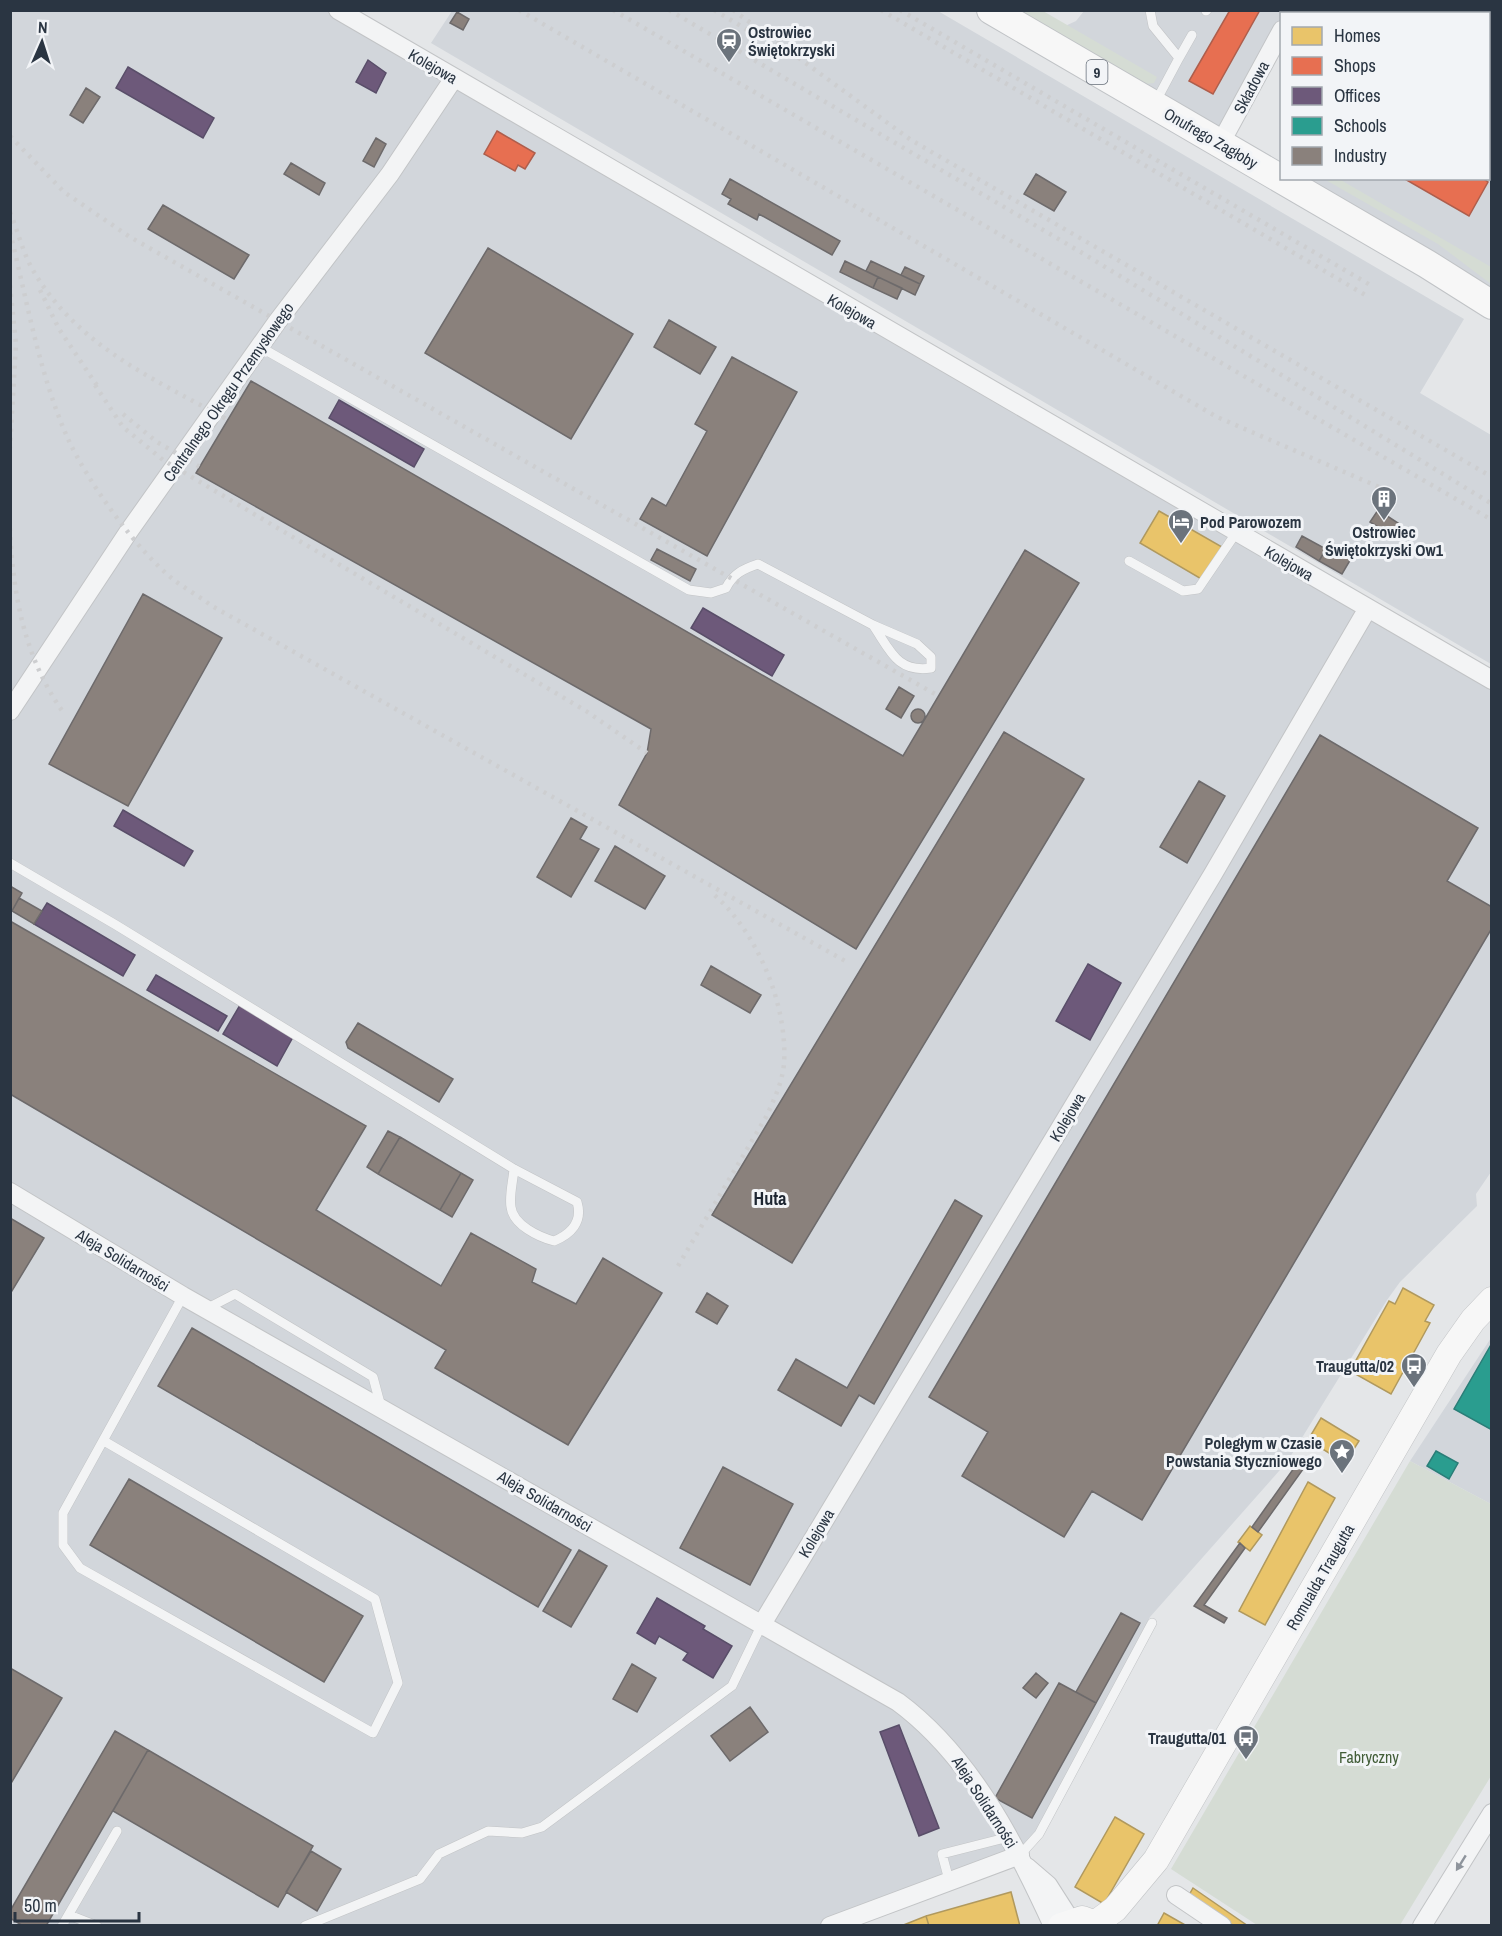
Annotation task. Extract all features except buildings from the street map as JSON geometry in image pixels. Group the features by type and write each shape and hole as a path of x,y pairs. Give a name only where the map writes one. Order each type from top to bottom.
{"main road":[{"name":"Onufrego Zagłoby","path":"991,10 1280,179"},
{"name":"Onufrego Zagłoby","path":"1282,180 1427,264 1491,305"},
{"name":"Romualda Traugutta","path":"1106,1925 1115,1909 1156,1860 1449,1354 1473,1320 1491,1300"},
{"path":"1061,1924 1087,1919 1106,1925"}],"street":[{"name":"Kolejowa","path":"338,10 1491,681"},
{"name":"Składowa","path":"1220,144 1280,32"},
{"name":"Centralnego Okręgu Przemysłowego","path":"10,711 129,531 260,347 390,174 454,78"},
{"name":"Kolejowa","path":"762,1624 1213,874 1368,608"},
{"name":"Aleja Solidarności","path":"10,1192 183,1296 898,1702 921,1719 960,1761 1023,1861 1048,1885 1061,1924"},
{"path":"1422,1926 1491,1813"},
{"path":"830,1926 949,1880 1023,1861"},
{"path":"1176,1895 1222,1926"}],"lane":[{"path":"1150,10 1153,26 1179,58"},
{"path":"1154,105 1192,35"},
{"path":"260,347 689,590 711,593 726,588 731,579 742,569 758,564 873,625 917,644 932,657 931,668 916,670 898,662 873,625"},
{"path":"1129,561 1184,591 1198,589 1236,533"},
{"path":"10,863 116,925 514,1169 577,1202 578,1218 570,1234 554,1241 534,1235 518,1220 511,1209 514,1169"},
{"path":"206,1309 235,1294 373,1377 381,1407"},
{"path":"104,1441 375,1599 398,1683 373,1733 80,1568 63,1545 63,1513 183,1296"},
{"path":"1023,1861 1152,1623"},
{"path":"305,1926 420,1879 439,1854 488,1831 522,1833 542,1827 732,1686 762,1624"},
{"path":"62,1926 117,1831"},
{"path":"949,1880 942,1854 1008,1837"},
{"path":"69,1915 97,1926"}],"shaded area":[{"path":"11,11 338,11 1491,680 1491,1172 1476,1194 1477,1206 1400,1282 1387,1300 1287,1462 1150,1617 1034,1842 830,1925 11,1926"},
{"path":"452,11 938,11 1464,319 1420,393 1491,435 1491,664 431,43"},
{"path":"1084,11 1292,11 1280,12 1280,32 1220,144 1039,38 1076,21"},
{"path":"1491,11 1491,305 1285,180 1490,180 1490,12 1438,12"},
{"path":"1491,1338 1491,1504 1410,1461"}],"green space":[{"path":"1020,11 1043,11 1157,77 1154,83 1146,84"},
{"path":"1326,180 1341,180 1491,267 1491,284 1438,244"},
{"name":"Fabryczny","path":"1410,1461 1491,1504 1491,1776 1400,1925 1257,1925 1171,1869"}],"railway":[{"path":"519,10 1217,417 1393,493"},
{"path":"613,10 1492,520"},
{"path":"669,10 1084,254 1492,504"},
{"path":"714,10 751,32"},
{"path":"733,10 911,140 1492,477"},
{"path":"881,10 1367,296"},
{"path":"900,10 1372,286"},
{"path":"10,136 64,192 130,237 935,694"},
{"path":"10,212 34,272 52,298 73,321 120,359 228,420"},
{"path":"10,232 41,363 68,439 88,475 129,534 174,580 212,606 847,962"},
{"path":"10,285 16,344 10,448"},
{"path":"40,290 59,329 100,390"},
{"path":"95,385 123,427 163,460 586,711 647,753"},
{"path":"123,414 157,442 200,467"},
{"path":"10,528 14,577 23,624 39,669 63,712"},
{"path":"678,1266 766,1117 780,1085 784,1064 781,1018 766,971 743,927 712,893"}],"place":[{"name":"Ostrowiec Świętokrzyski","path":"729,64"},
{"name":"Ostrowiec Świętokrzyski Ow1","path":"1384,522"},
{"name":"Pod Parowozem","path":"1181,545"},
{"name":"Traugutta/02","path":"1414,1389"},
{"name":"Poległym w Czasie Powstania Styczniowego","path":"1342,1475"},
{"name":"Traugutta/01","path":"1246,1761"}],"district":[{"name":"Huta","path":"770,1198"}]}
